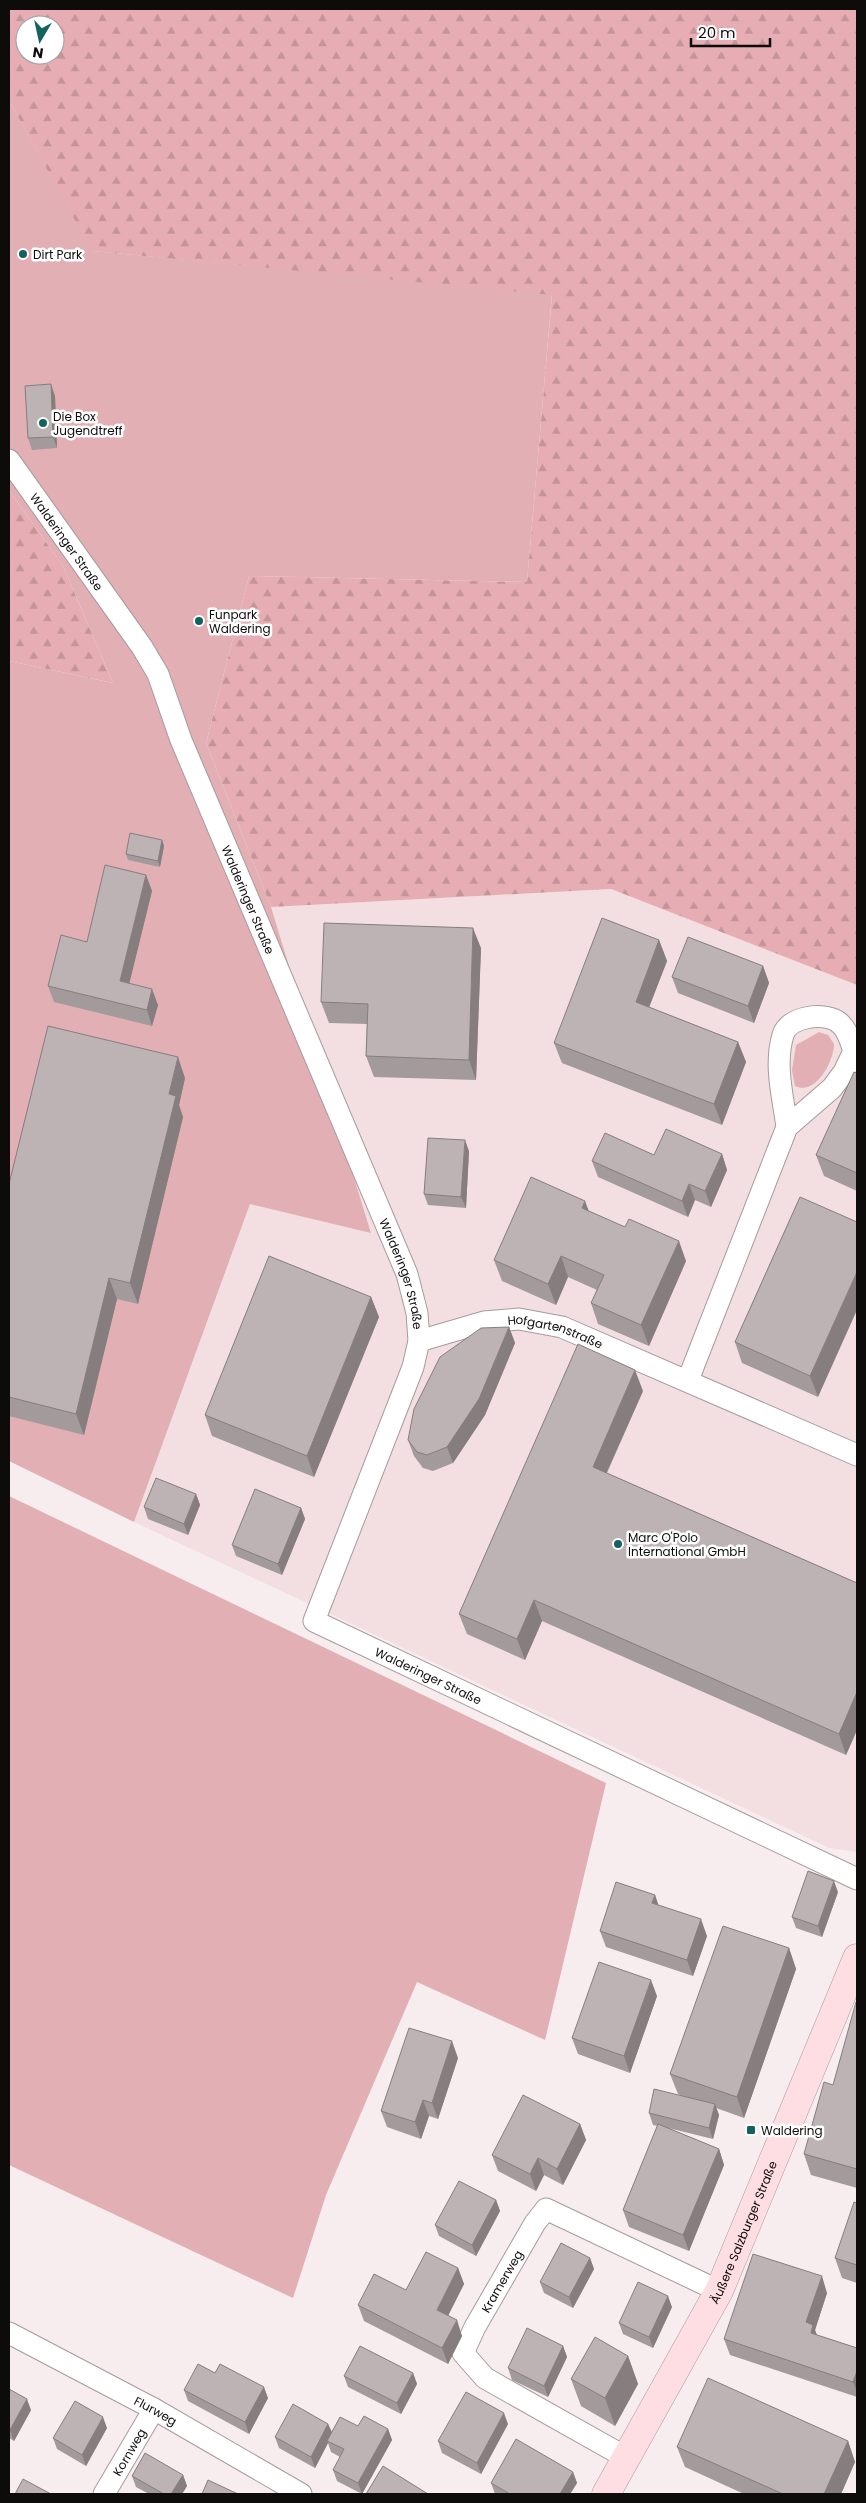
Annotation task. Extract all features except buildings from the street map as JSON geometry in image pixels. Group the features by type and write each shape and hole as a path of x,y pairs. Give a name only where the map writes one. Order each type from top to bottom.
{"main road":[{"name":"Äußere Salzburger Straße","path":"606,2494 719,2291 855,1967"}],"street":[{"name":"Walderinger Straße","path":"9,460 130,628 158,674 181,740 407,1274 417,1313 419,1341 412,1367 314,1621 857,1879"},
{"path":"688,1380 787,1127 832,1088 844,1072 854,1051 847,1033 836,1021 812,1016 795,1022 783,1032 777,1057 787,1127"},
{"name":"Hofgartenstraße","path":"419,1341 484,1322 519,1319 562,1327 688,1380 857,1455"},
{"name":"Kramerweg","path":"627,2458 484,2378 463,2353 475,2327 535,2223 546,2209 719,2291"},
{"name":"Flurweg","path":"9,2333 154,2409 301,2494"},
{"name":"Kornweg","path":"104,2494 154,2409"}],"shaded area":[{"path":"9,104 11,104 93,251 552,294 527,582 249,576 206,743 271,907 371,1233 250,1204 134,1522 9,1461 9,661 113,683 63,566 9,490"},
{"path":"611,889 857,985 857,1852 829,1848 134,1522 250,1204 371,1232 271,907"},
{"path":"819,1032 828,1035 834,1044 831,1059 817,1082 803,1088 795,1086 792,1070 796,1045"},
{"path":"9,1496 606,1783 545,2040 417,1982 326,2195 293,2298 9,2165"}],"green space":[{"path":"9,9 857,9 857,985 611,889 271,907 206,743 249,576 527,582 552,295 92,251 11,104 9,104"},
{"path":"9,490 63,566 113,683 9,661"}],"place":[{"name":"Dirt Park","path":"23,254"},
{"name":"Die Box Jugendtreff","path":"43,423"},
{"name":"Funpark Waldering","path":"199,621"},
{"name":"Marc O'Polo International GmbH","path":"618,1544"},
{"name":"Waldering","path":"751,2130"}]}
